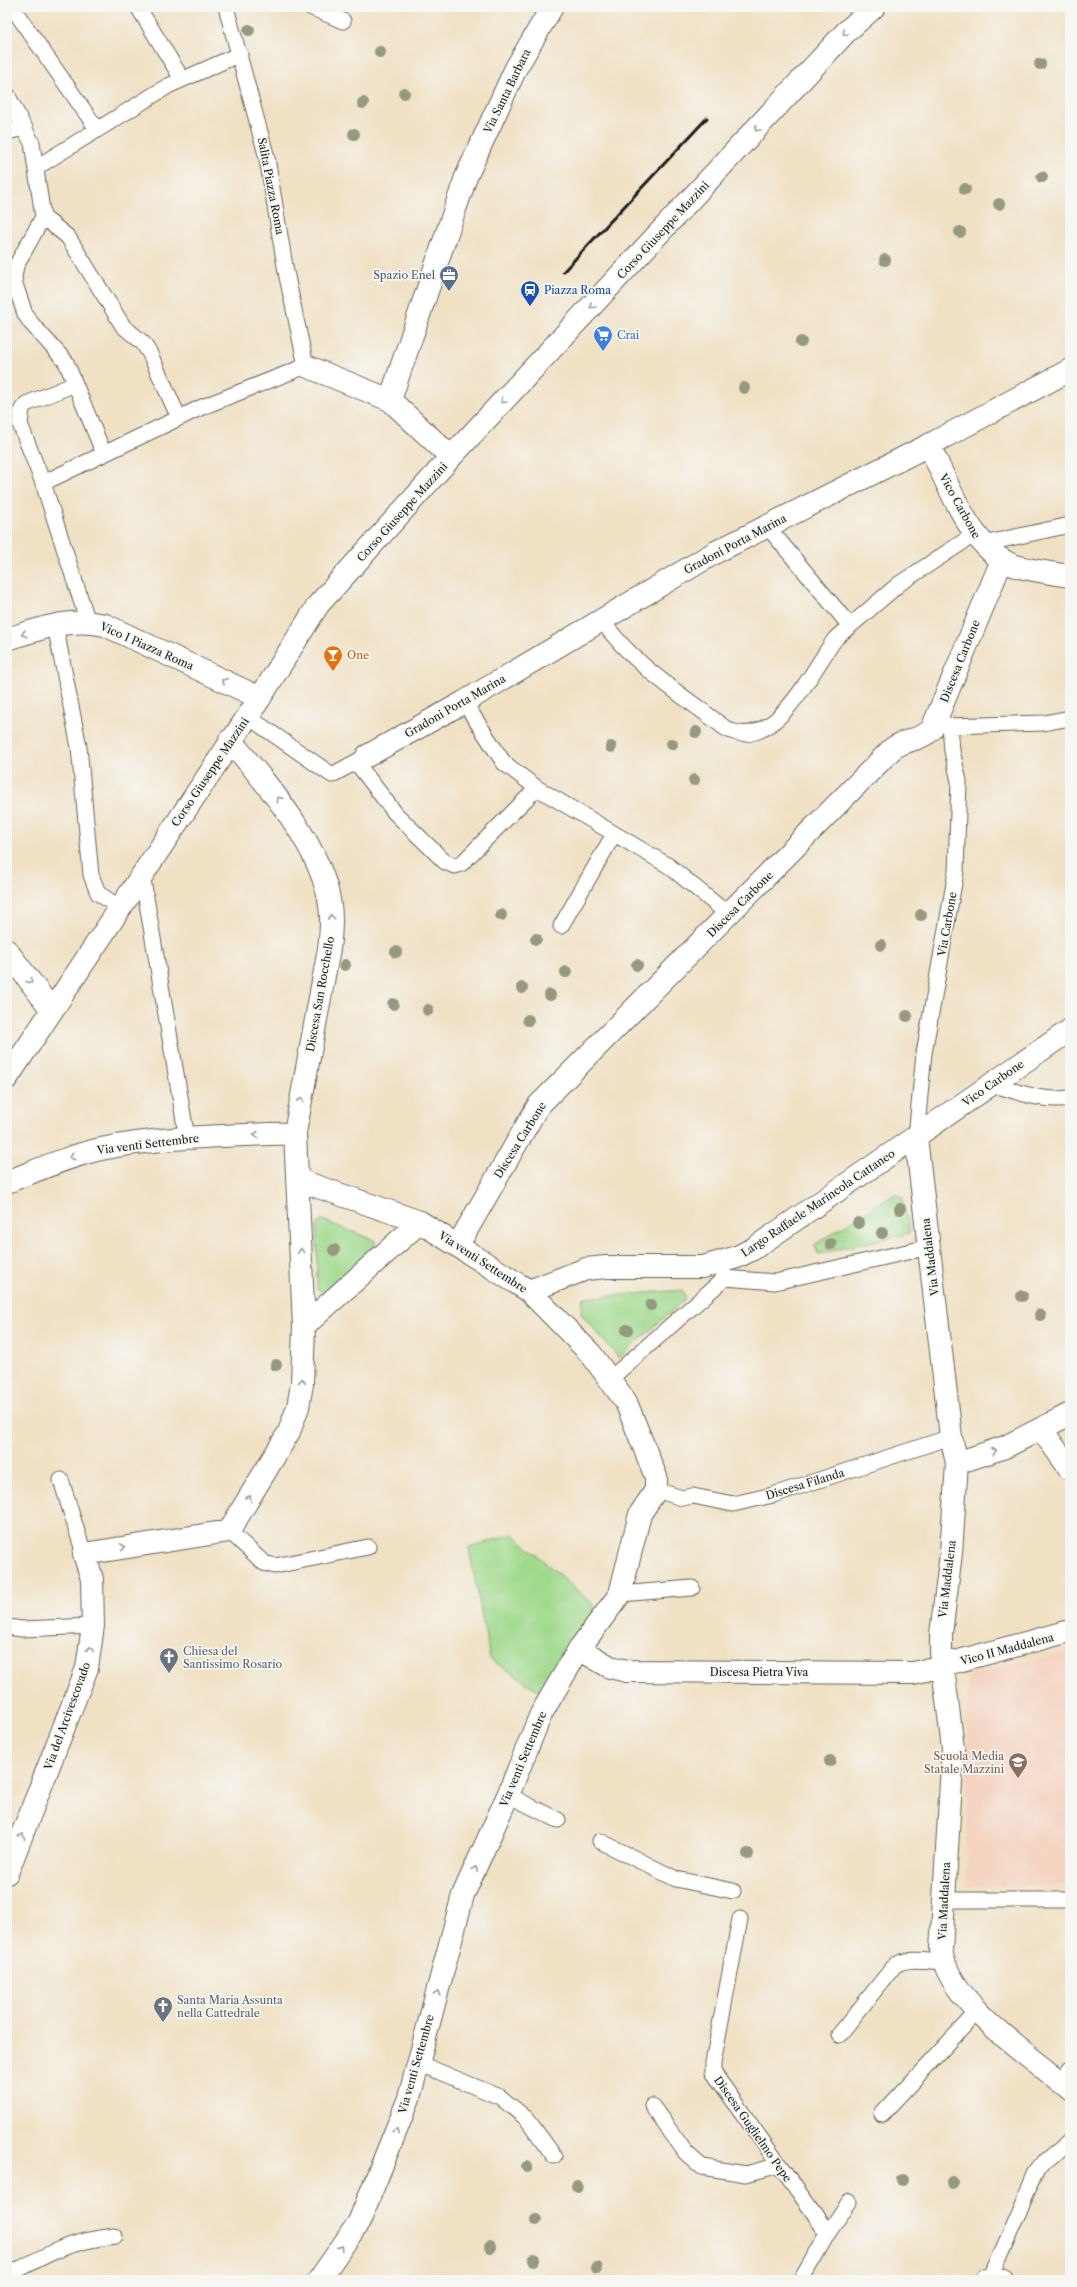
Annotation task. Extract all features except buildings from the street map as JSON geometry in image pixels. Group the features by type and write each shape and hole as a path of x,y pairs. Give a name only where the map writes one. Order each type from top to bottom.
{"street":[{"name":"Via Santa Barbara","path":"390,400 466,177 516,68 552,7"},
{"name":"Corso Giuseppe Mazzini","path":"7,1078 230,740 260,698 318,606 451,457 846,32 874,7"},
{"path":"306,366 390,400 451,457"},
{"name":"Gradoni Porta Marina","path":"362,759 464,702 716,552 929,446 1070,370"},
{"name":"Vico Carbone","path":"929,446 979,539 1002,560 1015,566 1070,576"},
{"name":"Discesa Carbone","path":"458,1245 538,1106 892,749 897,745 928,734 943,723 1002,560"},
{"name":"Vico I Piazza Roma","path":"7,639 55,625 88,622 105,625 260,698"},
{"name":"Discesa San Rocchello","path":"228,1531 289,1432 298,1408 302,1384 304,1326 295,1133 329,949 332,920 328,892 301,831 282,802 230,740"},
{"path":"7,951 52,1010"},
{"name":"Vico Carbone","path":"916,1136 1070,1030"},
{"name":"Via venti Settembre","path":"7,1182 64,1160 101,1149 187,1138 295,1133"},
{"name":"Via Maddalena","path":"916,1136 950,1437 957,1463 951,1553 941,1634 943,1666 953,1748 941,1950 943,1962 948,1972 977,2012 1067,2080"},
{"name":"Largo Raffaele Marincola Cattaneo","path":"529,1291 568,1275 593,1268 703,1267 722,1270 916,1136"},
{"name":"Via venti Settembre","path":"298,1180 420,1222 529,1291 591,1354 626,1402 656,1477 656,1490 640,1514 620,1594 579,1649 541,1714 508,1795 463,1895 409,2098 359,2222 319,2280"},
{"path":"304,1326 420,1222"},
{"path":"957,1463 1005,1447 1070,1414"},
{"path":"1041,1429 1070,1469"},
{"path":"84,1554 228,1531"},
{"name":"Via del Arcivescovado","path":"7,1872 41,1790 87,1668 92,1626 92,1579 84,1554"},
{"name":"Vico II Maddalena","path":"943,1666 1070,1631"},
{"name":"Discesa Pietra Viva","path":"579,1649 610,1667 627,1672 914,1673 943,1666"}],"lane":[{"path":"12,7 97,129"},
{"path":"138,7 182,79"},
{"name":"Salita Piazza Roma","path":"226,7 267,158 286,272 306,366"},
{"path":"310,7 344,21"},
{"path":"37,167 97,129 182,79 240,54"},
{"path":"7,94 32,142 37,167 43,217 16,266 14,277 15,284 25,314 30,323 60,352 104,454"},
{"path":"7,132 25,128"},
{"path":"43,217 68,237 123,326 143,343 150,354 179,418"},
{"path":"43,483 179,418 306,366"},
{"path":"75,384 26,404 22,409 20,424 43,483 88,622"},
{"path":"602,620 630,655 725,728 734,733 751,733 769,724 793,703 836,637 899,584 979,539 1070,525"},
{"path":"767,526 850,626"},
{"path":"55,625 79,747 91,875 98,893 120,908"},
{"path":"464,702 504,763 537,788 669,866 729,915"},
{"path":"247,716 332,775 362,759 395,813 450,866 455,866 464,862 537,788"},
{"path":"943,723 1030,724 1070,718"},
{"name":"Via Carbone","path":"916,1136 924,1053 956,872 959,781 952,751 943,723"},
{"path":"561,926 614,834"},
{"path":"142,874 187,1138"},
{"path":"991,1084 1035,1098 1053,1100 1070,1098"},
{"path":"610,1379 722,1270 775,1282 929,1247"},
{"name":"Discesa Filanda","path":"656,1490 682,1498 693,1496 733,1504 773,1495 950,1437"},
{"path":"61,1480 84,1554"},
{"path":"228,1531 264,1563 275,1566 368,1547"},
{"path":"620,1594 692,1588"},
{"path":"7,1627 22,1629 92,1626"},
{"path":"508,1795 558,1820"},
{"path":"600,1841 676,1879 733,1891"},
{"path":"944,1900 1070,1900"},
{"name":"Discesa Guglielmo Pepe","path":"740,1919 713,2063 713,2072 828,2233"},
{"path":"839,2035 895,1965 901,1961 909,1960 943,1962"},
{"path":"882,2114 977,2012"},
{"path":"418,2063 500,2097 527,2119 554,2156"},
{"path":"652,2106 686,2153 702,2166 746,2174 779,2165"},
{"path":"992,2280 1038,2170 1046,2160 1070,2140"},
{"path":"801,2280 828,2233 849,2202"},
{"path":"7,2276 59,2248 94,2238 116,2236"}],"shaded area":[{"name":"Scuola Media Statale Mazzini","path":"1070,1651 1070,1885 966,1887 968,1674"}],"green space":[{"path":"895,1194 902,1197 910,1233 818,1254 814,1245"},
{"path":"322,1220 374,1240 376,1245 325,1292 317,1289 317,1225"},
{"path":"682,1290 686,1298 619,1358 581,1314 583,1298"},
{"path":"513,1534 595,1606 544,1694 490,1659 469,1548"}],"railway":[{"path":"563,272 707,118"}],"place":[{"name":"Spazio Enel","path":"449,292"},
{"name":"Piazza Roma","path":"530,307"},
{"name":"Crai","path":"603,352"},
{"name":"One","path":"333,672"},
{"name":"Chiesa del Santissimo Rosario","path":"169,1674"},
{"name":"Scuola Media Statale Mazzini","path":"1018,1779"},
{"name":"Santa Maria Assunta nella Cattedrale","path":"163,2023"}]}
